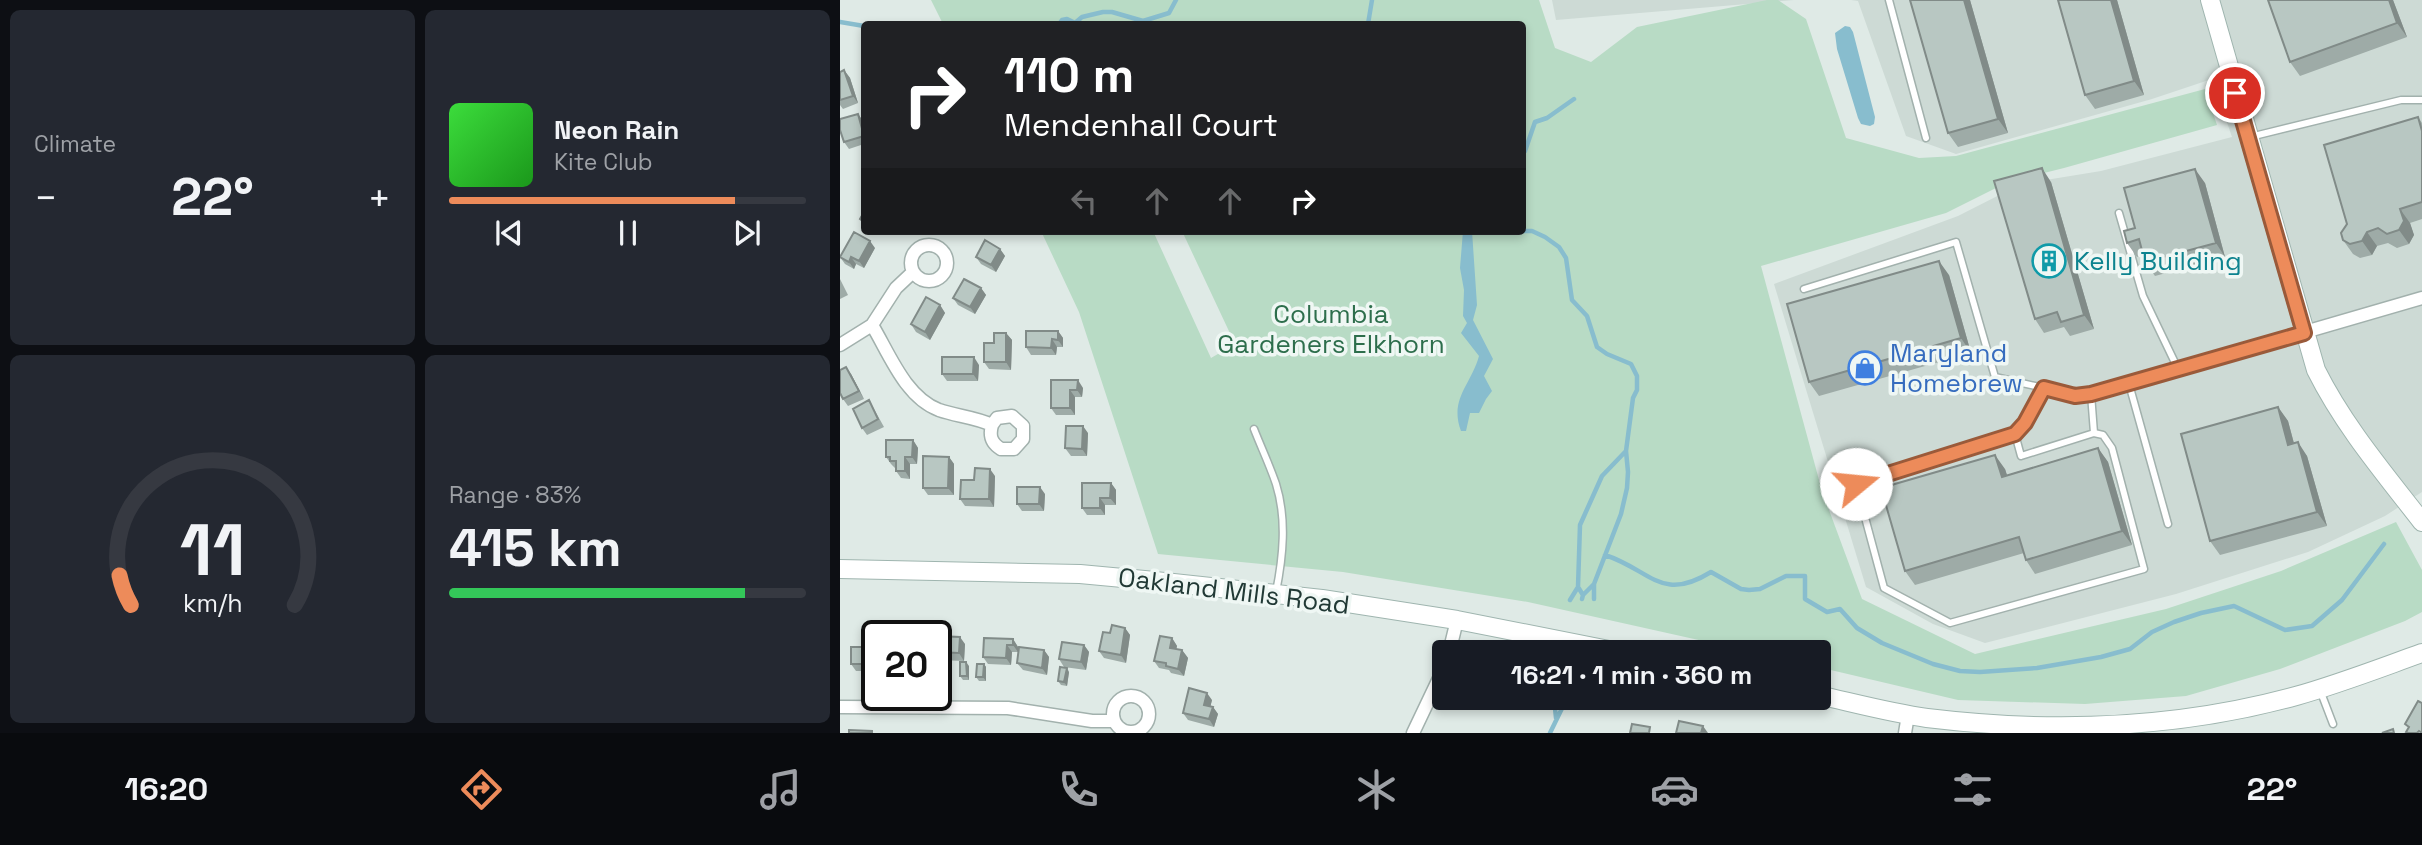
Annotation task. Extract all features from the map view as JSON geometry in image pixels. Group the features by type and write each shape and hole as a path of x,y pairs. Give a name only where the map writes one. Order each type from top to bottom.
{"street":[{"path":"2210,0 2316,370 2356,439 2422,522"},
{"path":"840,345 872,325 897,288 913,272"},
{"path":"2044,388 2075,396 2091,394 2422,298"},
{"path":"872,325 920,399 937,409 992,425"},
{"name":"Oakland Mills Road","path":"840,569 1080,574 1275,594 1458,620 1559,640"},
{"path":"1453,640 1458,620"},
{"path":"1831,699 1918,722 2113,727 2200,717 2242,709 2320,689 2422,653"},
{"path":"1413,733 1432,693"},
{"path":"840,707 1008,708 1092,721 1114,721"},
{"path":"1905,733 1918,722"}],"lane":[{"path":"1889,0 1926,138"},
{"path":"2248,138 2401,100 2422,100"},
{"path":"2119,213 2143,296 2178,369"},
{"path":"1804,289 1956,242 1996,377 2044,388 2025,423 2015,434 1856,484 1884,587 1950,623 2144,569 2112,448 2103,435 2094,433 2021,456 2015,434"},
{"path":"2129,384 2168,524"},
{"path":"2091,394 2094,433"},
{"path":"1254,429 1277,485 1282,510 1282,547 1275,594"},
{"path":"2320,689 2333,724"}],"shaded area":[{"path":"1552,0 1794,0 1556,20"},
{"path":"1851,0 2422,0 2422,492 2385,516 2308,552 2176,594 1985,643 1933,624 1866,587 1774,284 1958,216 2021,184 2101,171 2232,137 2212,79 2152,99 1956,154 1906,136 1858,1"}],"green space":[{"name":"Columbia Gardeners Elkhorn","path":"931,0 1539,0 1555,48 1591,62 1637,27 1778,0 1806,19 1846,138 1919,158 1956,156 2205,89 2217,125 2008,182 1946,213 1761,266 1822,491 1862,599 1975,654 2166,609 2281,571 2396,522 2422,570 2422,612 2280,669 2186,696 2085,704 1958,700 1831,670 1831,640 1699,640 1528,602 1343,572 1158,554 1079,312 1043,235 1155,235 1211,358 1235,344 1184,235 1526,235 1526,21 942,21"}],"water":[{"path":"1845,26 1850,27 1853,32 1875,117 1874,124 1870,126 1861,124 1858,118 1837,49 1835,33"},
{"path":"1463,235 1472,235 1477,305 1473,320 1493,359 1484,376 1492,391 1479,413 1470,413 1466,431 1461,431 1458,420 1459,401 1479,356 1461,333 1467,323 1463,316 1464,290 1460,268"}],"building":[{"path":"1910,0 1964,0 1998,119 1948,133"},
{"path":"2058,0 2111,0 2134,81 2085,95"},
{"path":"2268,0 2389,0 2397,23 2290,62"},
{"path":"844,70 853,96 840,100 840,72"},
{"path":"858,114 861,137 844,142 840,119"},
{"path":"2418,117 2422,131 2422,202 2400,209 2404,221 2399,230 2387,234 2378,228 2367,232 2362,241 2350,244 2343,240 2341,233 2347,224 2324,145"},
{"name":"Kelly Building","path":"2042,168 2084,315 2061,322 2057,312 2035,319 1994,181"},
{"path":"2195,169 2216,243 2145,262 2139,239 2127,243 2124,231 2135,228 2124,188"},
{"path":"854,232 870,241 859,261 851,257 849,262 840,257"},
{"path":"985,240 1000,249 991,265 976,257"},
{"path":"1939,261 1961,338 1809,382 1787,304"},
{"path":"964,279 981,288 970,307 953,298"},
{"path":"926,297 940,305 925,332 911,324"},
{"path":"1026,331 1058,331 1058,340 1052,339 1051,348 1026,347"},
{"path":"994,333 1006,333 1006,362 984,362 984,343 994,343"},
{"path":"942,357 974,357 973,374 942,374"},
{"path":"846,367 859,391 843,399 840,393 840,370"},
{"path":"1051,380 1078,380 1077,390 1070,390 1070,408 1051,408"},
{"path":"869,400 878,419 862,428 853,409"},
{"path":"2278,407 2288,445 2298,442 2317,512 2210,541 2181,434"},
{"path":"1066,426 1083,426 1082,449 1065,448"},
{"path":"886,440 913,440 912,457 905,457 905,471 896,471 896,461 890,461 890,457 886,457"},
{"path":"2098,448 2122,531 2026,560 2019,537 1905,571 1881,488 1995,455 2002,477"},
{"path":"923,456 949,457 948,488 923,488"},
{"path":"975,468 990,469 989,499 960,499 961,480 974,480"},
{"path":"1082,483 1111,483 1110,498 1100,498 1100,508 1082,508"},
{"path":"1017,487 1040,487 1039,504 1017,504"},
{"path":"1112,625 1125,628 1121,655 1099,651 1103,632 1110,633"},
{"path":"1160,636 1172,638 1170,648 1182,650 1178,669 1154,661"},
{"path":"952,637 960,637 959,653 952,653"},
{"path":"984,638 1013,639 1013,645 1007,645 1006,658 983,657"},
{"path":"1062,642 1084,645 1081,662 1059,659"},
{"path":"851,647 861,647 861,664 851,664"},
{"path":"1019,647 1044,650 1042,668 1017,663"},
{"path":"960,662 966,662 967,676 960,676"},
{"path":"977,664 984,664 983,677 976,677"},
{"path":"1060,667 1067,668 1064,682 1058,681"},
{"path":"1189,688 1207,693 1204,705 1213,707 1209,719 1183,713"},
{"path":"2418,701 2422,703 2422,733 2408,733 2406,732 2409,727 2405,724"},
{"path":"1679,721 1703,726 1701,733 1676,733"},
{"path":"1632,724 1650,727 1649,733 1630,733"},
{"path":"849,730 872,731 872,733 849,733"}],"waterway":[{"path":"1143,21 1169,13 1176,0"},
{"path":"1368,21 1372,0"},
{"path":"1077,21 1082,17 1103,12 1143,21"},
{"path":"1061,21 1071,21"},
{"path":"840,22 861,26"},
{"path":"1526,148 1535,122 1547,118 1574,99"},
{"path":"1526,231 1545,237 1559,247 1566,258 1572,300 1587,316 1597,347 1631,364 1637,376 1626,451 1627,488 1621,514 1594,584 1594,599"},
{"path":"1578,587 1580,525 1602,476 1625,452"},
{"path":"1605,555 1668,584 1680,585 1711,572 1741,589 1749,590 1760,589 1786,576 1805,576 1805,599 1827,612 1840,609 1857,628 1882,643 1933,664 1960,671 1980,672 2037,668 2101,657 2130,649 2152,632 2174,622 2234,606 2285,630 2312,626 2342,600 2384,544"},
{"path":"1582,599 1594,584"},
{"path":"1570,600 1578,587 1583,595"},
{"path":"1555,710 1556,718"},
{"path":"1550,733 1561,710"}],"place":[{"name":"Kelly Building","path":"2049,261"},
{"name":"Maryland Homebrew","path":"1865,368"}],"route":[{"path":"1856,484 2015,434 2025,423 2044,388 2075,396 2091,394 2304,333 2235,93"}]}
